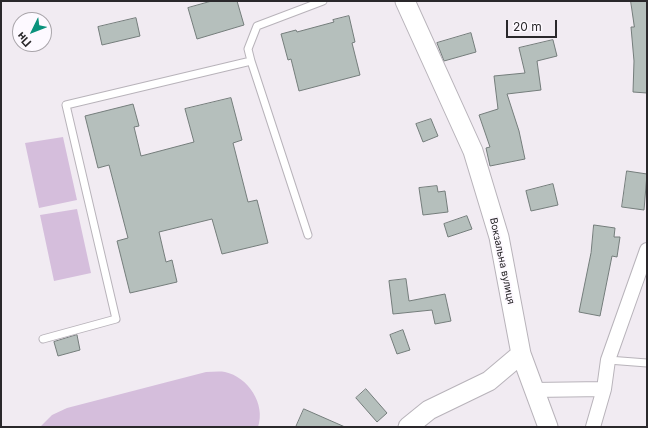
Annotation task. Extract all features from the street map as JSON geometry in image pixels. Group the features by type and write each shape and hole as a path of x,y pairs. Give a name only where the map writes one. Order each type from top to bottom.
{"street":[{"name":"Вокзальна вулиця","path":"405,1 473,151 499,237 521,354 533,390 548,427"},
{"path":"593,427 604,389 608,360 624,310 647,250"},
{"path":"408,427 430,410 489,381 521,354"},
{"path":"533,390 604,389"}],"lane":[{"path":"308,235 250,61 248,49 257,26 323,1"},
{"path":"43,339 116,320 66,105 250,61"},
{"path":"608,360 647,363"}],"shaded area":[{"path":"63,137 77,200 39,208 25,143"},
{"path":"77,209 91,273 54,281 40,215"},
{"path":"206,372 225,372 241,379 248,386 257,401 259,409 260,418 258,427 40,427 52,415 67,408"}],"building":[{"path":"212,1 237,1 244,25 197,39 188,8"},
{"path":"631,1 647,1 647,93 633,92 634,61 631,27 634,27"},
{"path":"349,16 355,42 352,43 360,75 299,91 291,59 288,60 281,34 296,30 297,32 334,22 333,20"},
{"path":"136,18 140,36 102,45 98,27"},
{"path":"471,33 476,52 444,61 437,43"},
{"path":"553,40 557,56 537,61 541,90 507,94 519,131 525,159 490,166 486,148 490,147 479,115 498,109 494,76 525,73 519,48"},
{"path":"231,98 242,140 233,143 248,202 257,200 268,243 222,254 212,219 159,232 166,262 172,260 177,282 130,293 117,241 128,238 109,165 98,168 85,116 133,104 139,126 134,127 141,156 194,142 185,109"},
{"path":"431,119 438,136 423,142 416,124"},
{"path":"627,171 647,174 644,210 622,207"},
{"path":"553,184 558,205 531,211 526,191"},
{"path":"437,186 438,192 445,191 448,212 423,215 419,188"},
{"path":"467,216 472,229 448,237 444,224"},
{"path":"594,225 615,228 614,237 620,237 617,257 612,256 600,316 579,312 591,253"},
{"path":"406,279 409,301 445,294 451,321 435,324 432,310 393,314 389,281"},
{"path":"403,330 410,350 397,354 390,335"},
{"path":"77,335 80,350 58,356 54,342"},
{"path":"366,389 387,413 377,422 356,398"},
{"path":"304,409 345,427 296,427"}]}
